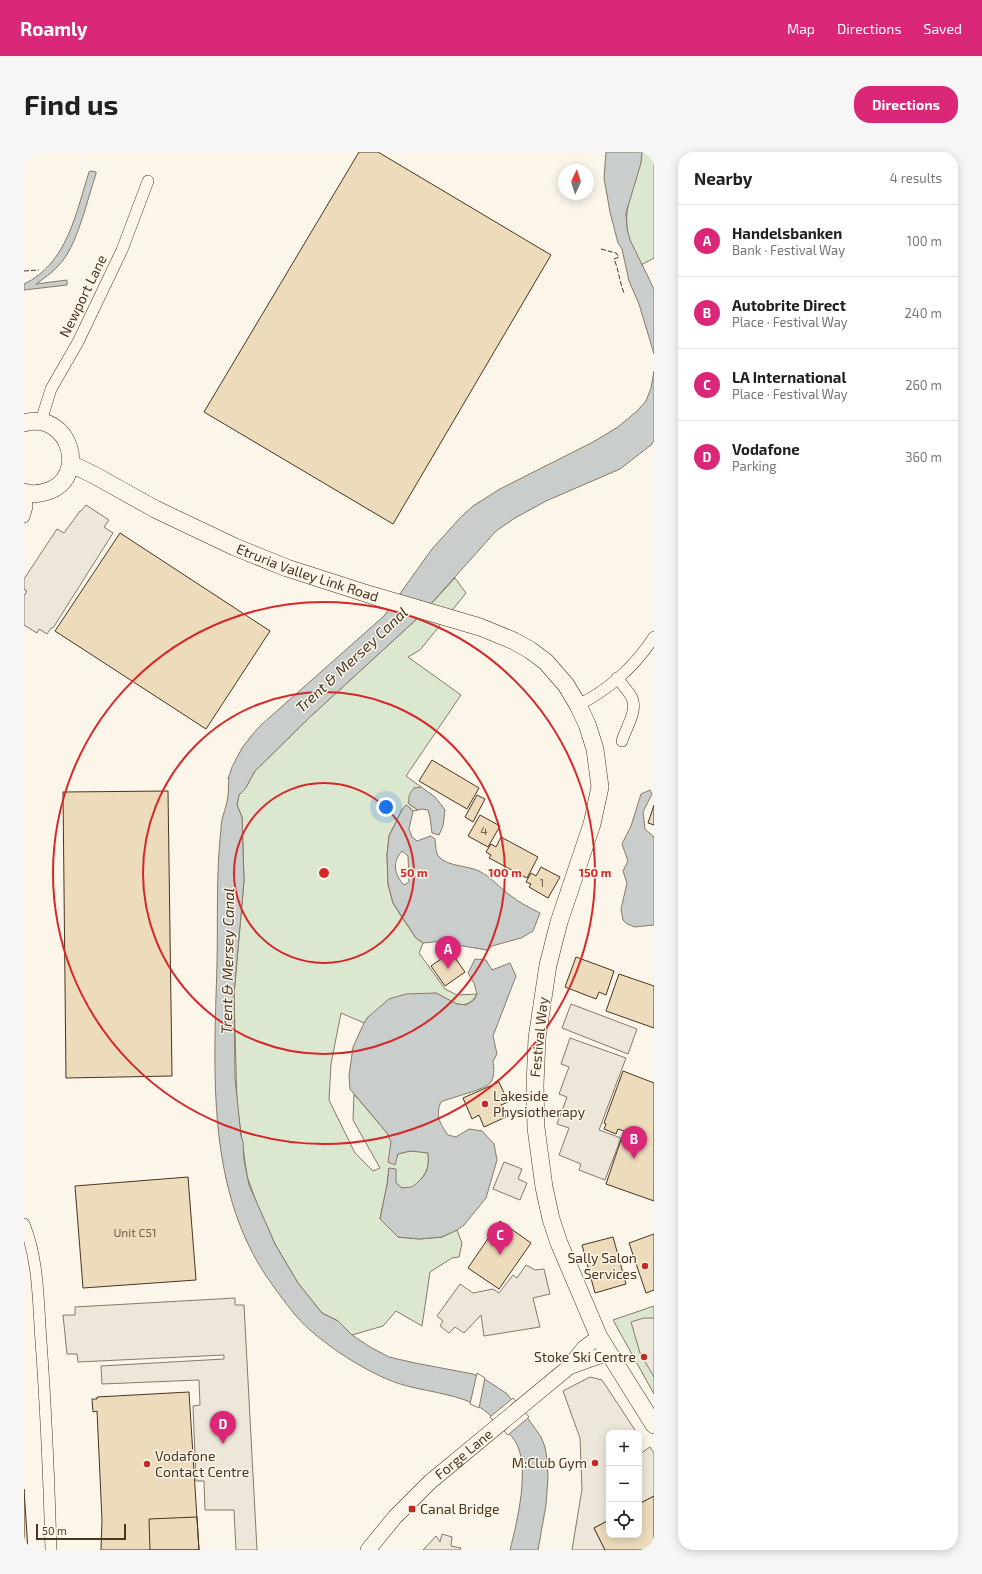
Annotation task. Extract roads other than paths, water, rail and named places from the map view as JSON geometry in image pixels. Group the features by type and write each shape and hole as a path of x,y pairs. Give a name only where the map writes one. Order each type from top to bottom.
{"main road":[{"path":"25,493 38,494 50,491 60,484 67,475 71,464 71,452 68,441 61,432 52,425 32,422"},
{"name":"Etruria Valley Link Road","path":"71,464 94,475 151,507 235,547 287,568 499,634 530,650 546,662 566,685 578,704"},
{"name":"Festival Way","path":"578,704 587,724 595,749 600,787 592,824 559,922 550,958 537,1038 535,1085 536,1128 544,1187 551,1219 559,1243 599,1337 654,1425"}],"street":[{"name":"Newport Lane","path":"32,422 78,342 122,250 148,182"},
{"path":"24,517 27,507 25,493"},
{"path":"578,704 606,689 637,660 654,637"},
{"path":"617,678 631,697 634,704 633,711 622,741"},
{"path":"24,1224 30,1238 37,1278 44,1389 51,1550"},
{"name":"Forge Lane","path":"368,1550 395,1517 425,1487 569,1367 584,1348 599,1337"},
{"name":"Forge Lane","path":"569,1367 608,1353"}],"water":[{"path":"606,152 642,152 641,163 626,213 627,228 630,240 654,289 654,354 639,304 629,281 622,249 618,243 610,212 604,178"},
{"path":"89,172 96,172 96,174 81,223 71,248 56,269 36,284 67,280 67,285 24,290 24,284 39,275 60,251 68,236"},
{"name":"Trent & Mersey Canal","path":"654,371 654,441 651,445 620,469 546,501 515,518 496,531 420,616 310,717 255,771 245,789 239,795 237,805 242,817 244,881 234,994 235,1078 244,1160 249,1185 275,1244 298,1283 322,1313 338,1321 352,1335 389,1357 473,1374 486,1380 506,1393 529,1420 541,1437 545,1447 548,1477 546,1505 538,1550 510,1550 519,1510 522,1479 520,1452 512,1436 488,1413 475,1404 446,1394 407,1386 389,1380 358,1364 310,1330 291,1310 274,1287 252,1251 236,1213 225,1173 218,1132 216,1090 215,1048 218,879 221,825 228,799 229,778 228,779 232,767 242,748 261,725 384,616 432,549 473,506 500,489 593,442 618,427 637,411 646,401 651,388"},
{"path":"421,787 435,797 445,810 443,826 439,835 432,833 428,810 418,810 409,804 409,796 412,790 414,788"},
{"path":"650,790 652,794 643,812 645,829 654,837 654,925 635,927 627,924 623,920 621,909 627,883 623,871 628,861 622,844 631,826 641,794"},
{"path":"406,805 413,811 409,829 412,837 417,841 431,836 435,839 436,851 439,857 443,860 448,863 479,871 488,876 514,899 540,913 533,931 521,938 492,946 487,950 451,944 443,941 423,943 416,938 393,903 388,884 387,855 389,836","holes":["402,851 408,856 409,882 404,885 396,872 396,864"]},
{"path":"475,959 486,960 492,970 510,963 516,976 493,1036 497,1054 493,1061 494,1069 492,1081 487,1086 475,1091 441,1102 438,1115 448,1135 456,1137 469,1129 482,1131 494,1144 497,1160 486,1198 464,1225 442,1237 419,1239 398,1237 380,1219 389,1168 396,1169 396,1183 402,1188 412,1187 426,1173 428,1153 410,1151 398,1154 395,1165 388,1162 391,1142 387,1133 350,1089 349,1076 353,1047 368,1017 389,999 406,994 436,993 457,1004 466,1005 474,1000 477,994 474,983 468,973"}],"place":[{"name":"Handelsbanken","path":"448,969"},
{"name":"Lakeside Physiotherapy","path":"485,1104"},
{"name":"Autobrite Direct","path":"634,1159"},
{"name":"LA International","path":"500,1255"},
{"name":"Sally Salon Services","path":"645,1266"},
{"name":"Stoke Ski Centre","path":"644,1357"},
{"name":"Vodafone","path":"223,1444"},
{"name":"M:Club Gym","path":"595,1463"},
{"name":"Vodafone Contact Centre","path":"147,1464"},
{"name":"Canal Bridge","path":"412,1509"}]}
